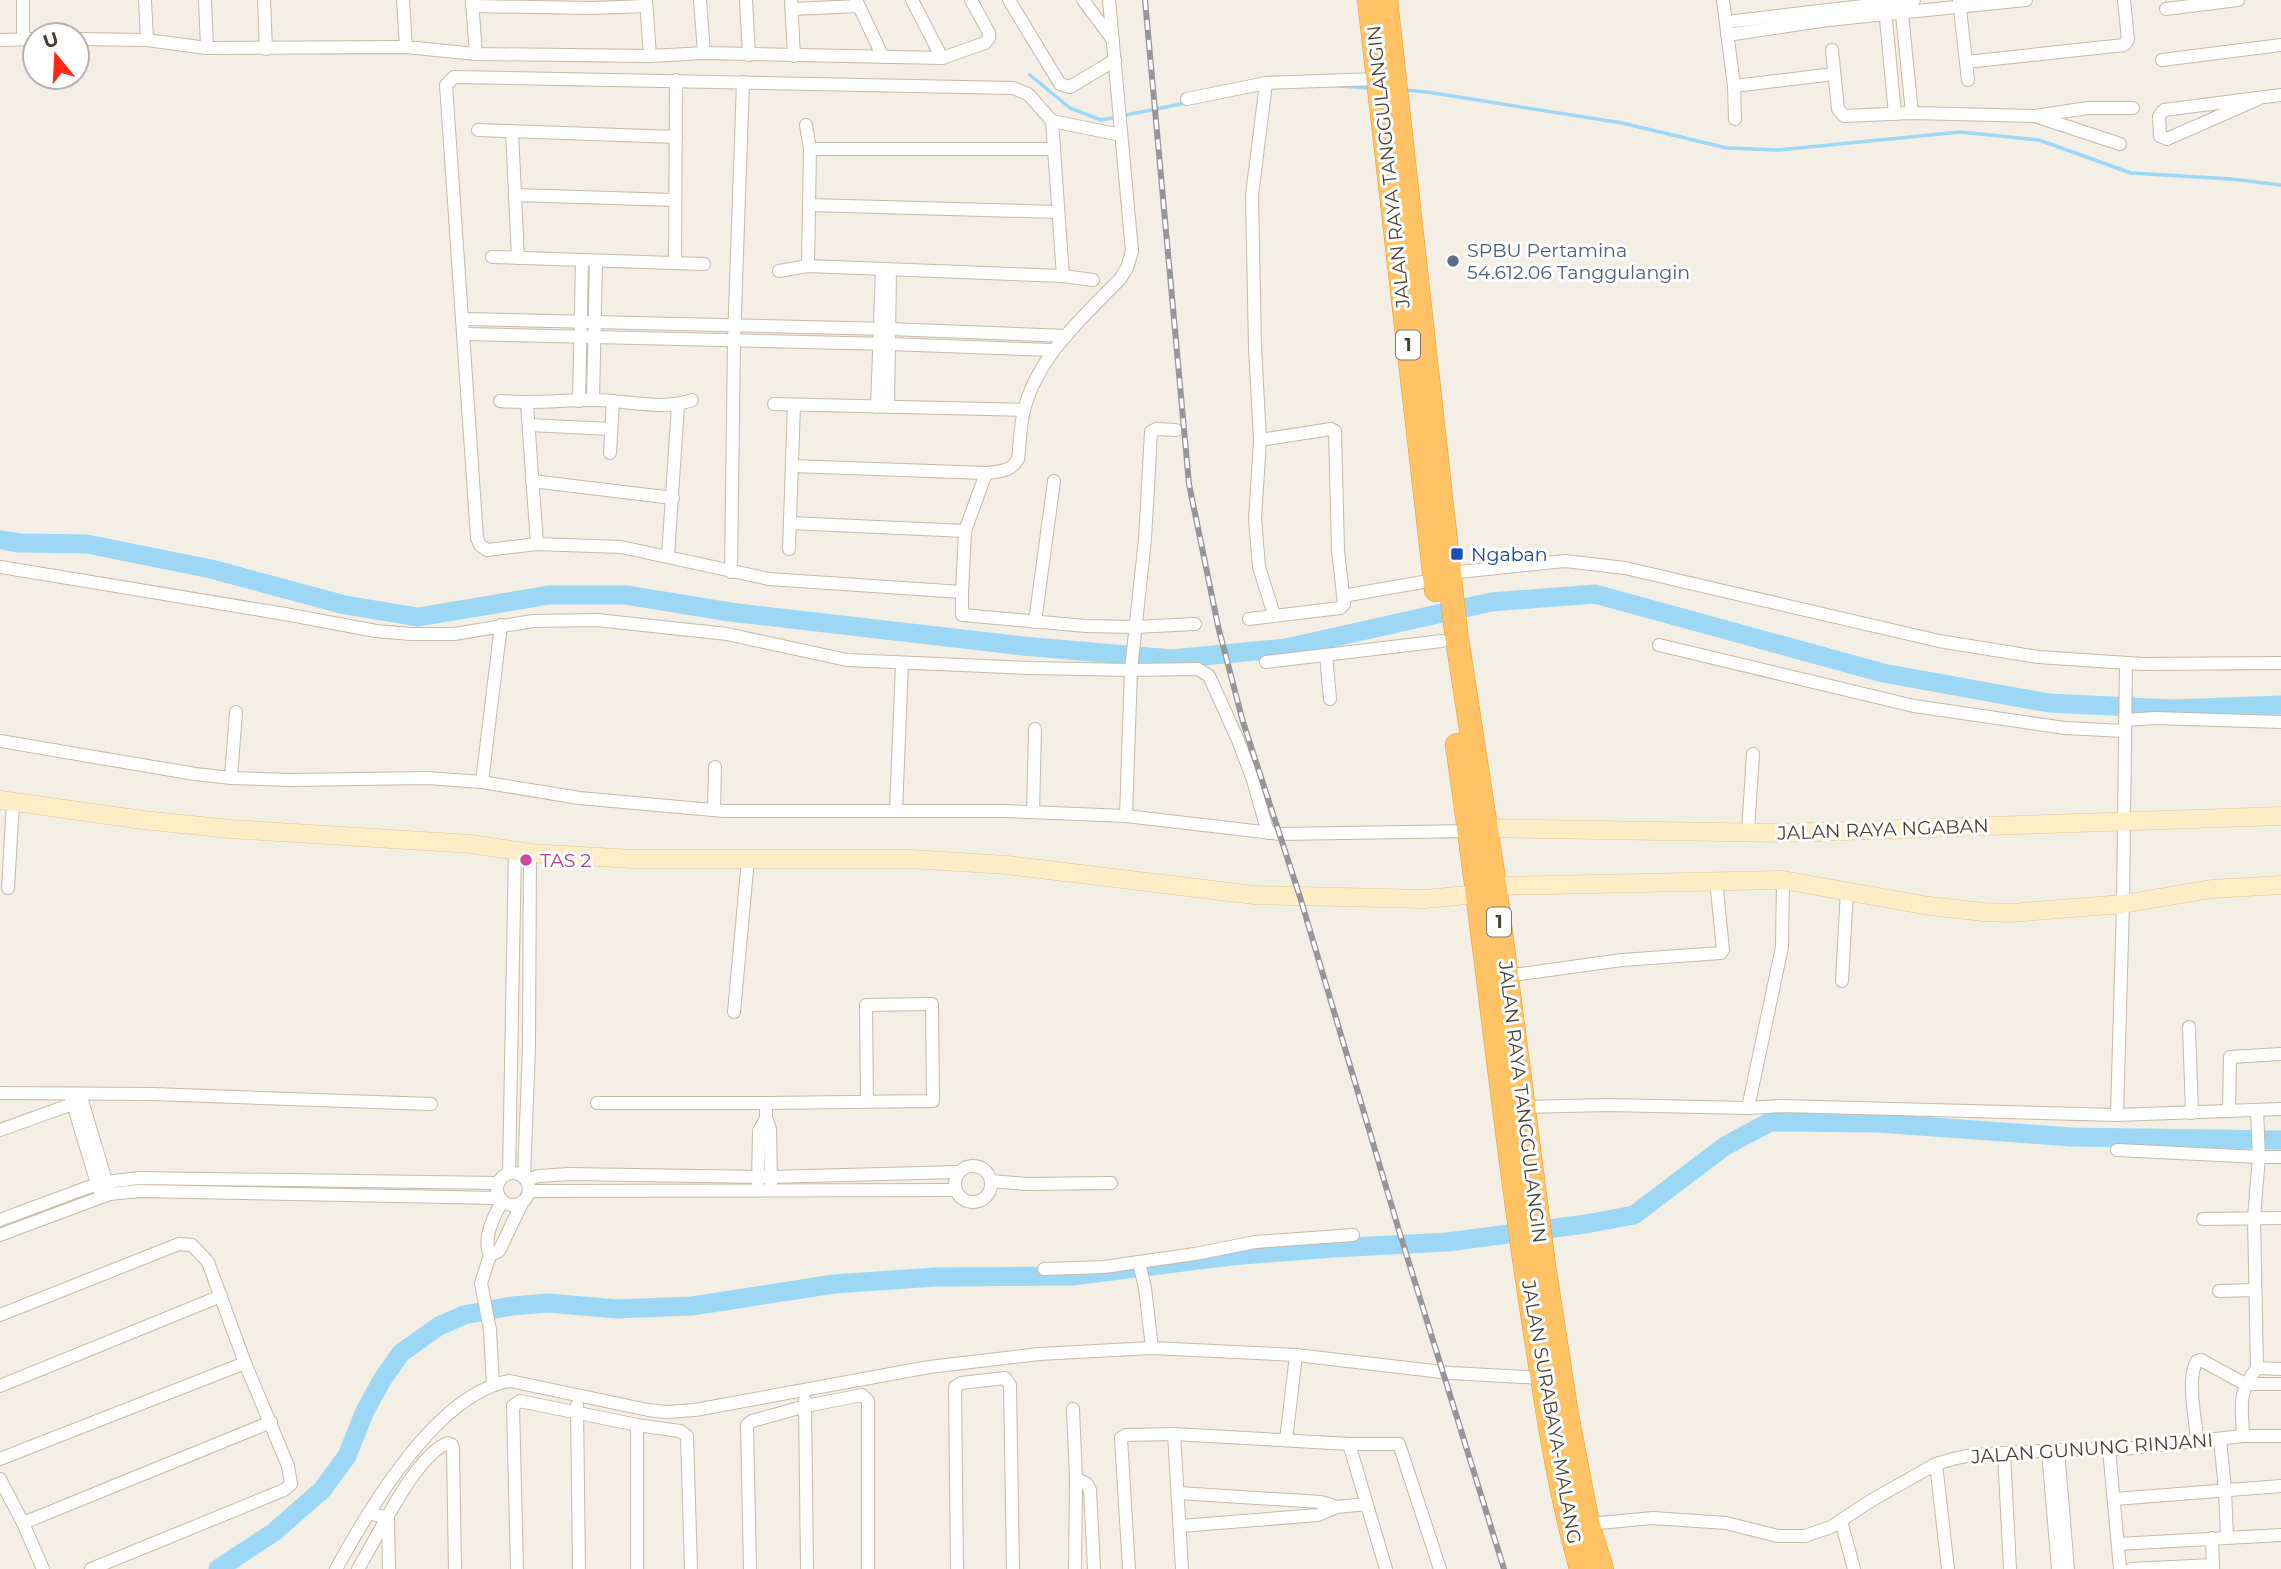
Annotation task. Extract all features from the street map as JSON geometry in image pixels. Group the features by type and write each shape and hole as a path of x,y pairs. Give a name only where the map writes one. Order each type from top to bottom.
{"highway":[{"name":"JALAN RAYA TANGGULANGIN","path":"1369,0 1386,90 1442,579"},
{"name":"JALAN RAYA TANGGULANGIN","path":"1386,90 1387,0"},
{"name":"1","path":"1442,579 1446,634 1486,890 1533,1253"},
{"name":"JALAN RAYA TANGGULANGIN","path":"1486,890 1506,976 1508,1063 1523,1107 1527,1211"},
{"name":"JALAN RAYA TANGGULANGIN","path":"1533,1253 1588,1524 1602,1569"},
{"name":"JALAN SURABAYA-MALANG","path":"1533,1253 1542,1378 1581,1569"}],"street":[{"path":"23,0 26,21"},
{"path":"145,0 147,40"},
{"path":"205,0 207,48"},
{"path":"264,0 266,50"},
{"path":"403,0 406,47"},
{"path":"700,0 704,53"},
{"path":"746,0 749,55"},
{"path":"912,0 942,58"},
{"path":"91,39 147,40 207,48 266,50 406,47 476,54 650,56 704,53 942,58 985,43 989,38 989,33 971,0"},
{"path":"1009,0 1060,84 1069,87 1115,60"},
{"path":"1083,0 1113,41"},
{"path":"792,466 986,473 1010,469 1015,464 1018,459 1024,410 1041,368 1053,350 1120,279 1127,268 1132,251 1109,0"},
{"path":"1723,0 1734,86 1735,119"},
{"path":"1901,4 1914,0"},
{"path":"1727,28 1828,20 1901,4 2026,0"},
{"path":"1966,62 2124,44 2128,40 2124,0"},
{"path":"2166,9 2238,0"},
{"path":"476,54 472,3 646,3 650,56"},
{"path":"794,56 791,5 857,3 883,57"},
{"path":"1959,3 1968,80"},
{"path":"1727,28 1831,4 1884,6"},
{"path":"1901,4 1912,113"},
{"path":"1884,6 1895,114"},
{"path":"0,40 21,39"},
{"path":"2162,60 2281,45"},
{"path":"1832,50 1838,109 1844,116 1912,113 2035,116 2088,108 2133,108"},
{"path":"1734,86 1833,74"},
{"path":"962,592 769,579 621,547 537,544 488,550 481,545 477,538 446,85 454,77 1013,88 1028,94 1052,121 1063,276"},
{"path":"675,262 676,80"},
{"path":"731,572 734,340 743,82"},
{"path":"1266,88 1252,195 1260,440 1255,519 1259,567 1273,615"},
{"path":"1187,99 1266,88 1386,90"},
{"path":"2258,99 2166,139 2161,136 2159,116 2164,110 2281,95"},
{"path":"2035,116 2120,144"},
{"path":"1052,121 1121,129"},
{"path":"806,125 810,149 808,266"},
{"path":"478,130 676,137"},
{"path":"512,131 518,258"},
{"path":"810,149 1054,149"},
{"path":"515,195 675,200"},
{"path":"809,205 1058,212"},
{"path":"492,257 704,264"},
{"path":"579,401 582,260"},
{"path":"593,400 596,261"},
{"path":"779,271 808,266 1093,279"},
{"path":"883,407 886,270"},
{"path":"464,319 1066,336"},
{"path":"465,334 1053,350"},
{"path":"500,401 527,404 593,400 678,405 692,400"},
{"path":"610,453 613,401"},
{"path":"527,404 537,544"},
{"path":"774,404 1024,410"},
{"path":"668,556 678,405"},
{"path":"789,549 794,405"},
{"path":"529,425 610,429"},
{"path":"1126,816 1134,629 1145,539 1151,432 1156,429 1176,430"},
{"path":"1249,619 1340,608 1344,604 1338,550 1335,431 1331,429 1260,440"},
{"path":"986,473 965,531 962,615 1134,629 1195,624"},
{"path":"532,481 673,498"},
{"path":"1035,622 1054,481"},
{"path":"790,523 965,531"},
{"path":"1343,596 1565,561 1625,568 1939,641 2038,657 2126,663 2281,663"},
{"path":"0,568 272,611 376,631 434,635 474,632 533,621 597,620 727,634 847,660 902,664 1132,665 1198,669 1209,676 1253,780 1268,833"},
{"path":"482,782 501,625"},
{"path":"1266,662 1326,656 1446,634"},
{"path":"1658,645 1914,706 2065,728 2155,718 2281,722"},
{"path":"1326,656 1331,699"},
{"path":"2117,1115 2126,663"},
{"path":"896,811 902,664"},
{"path":"231,778 236,712"},
{"path":"1033,812 1035,729"},
{"path":"0,741 231,778 428,778 482,782 579,798 715,810 1033,812 1126,816 1268,833 1477,829"},
{"path":"1748,832 1753,754"},
{"path":"715,767 715,810"},
{"path":"8,888 7,801 230,829 471,844 523,851 633,859 900,859 1007,865 1254,895 1424,899 1486,890 1716,880 1783,880 1929,906 1984,912 2049,911 2123,904 2211,888 2281,885"},
{"name":"JALAN RAYA NGABAN","path":"1477,829 1784,833 2281,816"},
{"path":"490,1255 499,1251 522,1203 526,1183 529,1047 523,851"},
{"path":"509,1173 512,1048 523,851"},
{"path":"734,1012 748,859"},
{"path":"1506,976 1622,960 1721,953 1723,950 1716,880"},
{"path":"1748,1108 1782,947 1783,880"},
{"path":"1842,981 1847,890"},
{"path":"597,1103 766,1103 867,1102 933,1101 932,1004 866,1005 867,1102"},
{"path":"2189,1027 2192,1113"},
{"path":"512,1048 529,1047"},
{"path":"2229,1111 2230,1057 2281,1055"},
{"path":"0,1093 76,1098 153,1094 431,1104"},
{"path":"0,1130 76,1098"},
{"path":"76,1098 104,1189"},
{"path":"764,1184 770,1129 766,1118 766,1103"},
{"path":"1523,1107 1796,1106 2117,1115 2229,1111 2258,1114 2281,1110"},
{"path":"2243,1436 2242,1393 2257,1368 2254,1217 2259,1151 2258,1114"},
{"path":"2117,1150 2259,1151 2281,1157"},
{"path":"973,1166 988,1173 990,1190 985,1198 977,1202 960,1198 954,1181 958,1172 973,1166"},
{"path":"764,1184 873,1175 958,1172"},
{"path":"492,1385 490,1330 481,1283 490,1255 486,1246 488,1235 500,1200 496,1191 498,1183 509,1173 514,1173 526,1183 764,1184 873,1190 955,1190"},
{"path":"873,1175 873,1190"},
{"path":"0,1220 139,1178 498,1183"},
{"path":"314,1194 315,1181"},
{"path":"991,1181 1026,1184 1111,1183"},
{"path":"0,1236 104,1189 500,1200 508,1205 522,1203"},
{"path":"2203,1219 2281,1217"},
{"path":"1044,1269 1104,1268 1140,1264 1255,1242 1353,1235"},
{"path":"0,1315 184,1243 195,1247 205,1258 290,1472 291,1484 284,1490 91,1569"},
{"path":"1140,1264 1153,1348"},
{"path":"2219,1291 2255,1290"},
{"path":"0,1386 221,1296"},
{"path":"336,1569 369,1513 406,1459 426,1436 465,1402 492,1385 518,1381 666,1412 695,1410 929,1367 1039,1354 1153,1348 1296,1355 1451,1373 1542,1378"},
{"path":"1286,1440 1296,1355"},
{"path":"2197,1441 2192,1394 2195,1364 2201,1360 2245,1384 2281,1384"},
{"path":"984,1381 985,1362"},
{"path":"0,1460 245,1363"},
{"path":"2257,1368 2281,1368"},
{"path":"957,1569 955,1387 961,1383 1004,1378 1010,1385 1013,1569"},
{"path":"804,1390 807,1569"},
{"path":"577,1394 579,1569"},
{"path":"750,1569 747,1425 752,1421 806,1406 862,1395 868,1401 868,1569"},
{"path":"517,1569 513,1406 520,1401 680,1431 687,1436 691,1569"},
{"path":"1073,1409 1076,1478 1075,1569"},
{"path":"23,1523 271,1422"},
{"path":"637,1425 638,1569"},
{"path":"1174,1434 1182,1569"},
{"path":"1129,1569 1121,1438 1126,1435 1174,1434 1349,1444 1397,1444 1401,1447 1440,1569"},
{"name":"JALAN GUNUNG RINJANI","path":"1588,1524 1653,1518 1726,1523 1793,1537 1814,1534 1832,1527 1872,1500 1936,1464 1971,1455 2109,1450 2243,1436 2281,1436"},
{"path":"2220,1439 2227,1537"},
{"path":"358,1569 407,1483 433,1452 448,1443 453,1448 456,1569"},
{"path":"1349,1444 1386,1569"},
{"path":"2053,1450 2058,1569"},
{"path":"2053,1450 2068,1569"},
{"path":"2109,1450 2120,1569"},
{"path":"2004,1453 2010,1569"},
{"path":"1936,1464 1948,1569"},
{"path":"1076,1478 1087,1484 1090,1490 1094,1569"},
{"path":"0,1479 43,1569"},
{"path":"2115,1499 2281,1486"},
{"path":"1179,1493 1321,1502 1337,1507"},
{"path":"1181,1526 1318,1515 1337,1507 1367,1504"},
{"path":"369,1513 388,1518"},
{"path":"388,1518 389,1569"},
{"path":"1841,1521 1854,1569"},
{"path":"2118,1544 2281,1535"},
{"path":"2131,1569 2213,1567 2212,1538"}],"waterway":[{"path":"1030,75 1070,108 1101,120 1186,103"},
{"path":"1339,86 1369,88"},
{"path":"1405,90 1622,123 1727,148 1779,150 1960,132 2039,140 2131,173 2281,185"},
{"path":"0,540 87,544 211,569 345,605 418,617 549,595 626,595 730,612 1023,646 1172,659 1286,648 1491,602 1595,594 1883,673 2049,703 2173,709 2281,705"},
{"path":"218,1569 274,1532 322,1490 347,1456 365,1411 401,1353 439,1326 464,1315 512,1306 548,1303 617,1309 692,1306 834,1284 935,1277 1072,1276 1231,1256 1447,1242 1586,1224 1634,1215 1725,1146 1770,1122 1878,1123 2072,1137 2281,1140"}],"railway":[{"path":"1145,0 1189,484 1218,626 1243,722 1300,897 1400,1234 1504,1569"}],"place":[{"name":"SPBU Pertamina 54.612.06 Tanggulangin","path":"1453,261"},
{"name":"Ngaban","path":"1457,554"},
{"name":"TAS 2","path":"526,860"}]}
